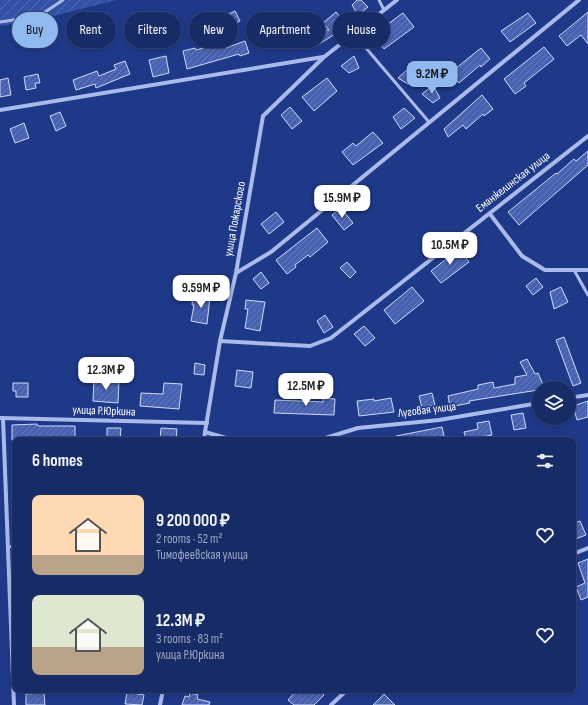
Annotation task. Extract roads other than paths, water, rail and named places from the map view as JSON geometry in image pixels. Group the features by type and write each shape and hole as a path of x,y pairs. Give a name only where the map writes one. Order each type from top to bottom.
{"street":[{"name":"улица Пожарского","path":"382,12 397,0"},
{"path":"236,274 271,252 579,0"},
{"name":"улица Пожарского","path":"205,432 220,341 236,274 263,116 324,57 336,48"},
{"name":"улица Пожарского","path":"0,110 324,57"},
{"name":"Еманжелинская улица","path":"220,341 310,346 331,338 588,136"},
{"path":"490,214 522,256 545,270 587,270"},
{"path":"576,397 588,395"},
{"name":"Луговая улица","path":"328,437 358,428 439,420 532,404"},
{"path":"1,418 12,652"},
{"name":"улица Р.Юркина","path":"1,418 207,424"},
{"path":"204,437 205,432 222,437"},
{"path":"576,553 588,548"},
{"path":"14,693 14,705"},
{"path":"160,705 162,693"},
{"path":"331,705 344,693"}],"lane":[{"path":"0,22 39,16 63,0"},
{"path":"379,0 384,10"},
{"path":"366,48 429,122"},
{"path":"574,270 588,295"},
{"path":"8,547 12,546"}]}
